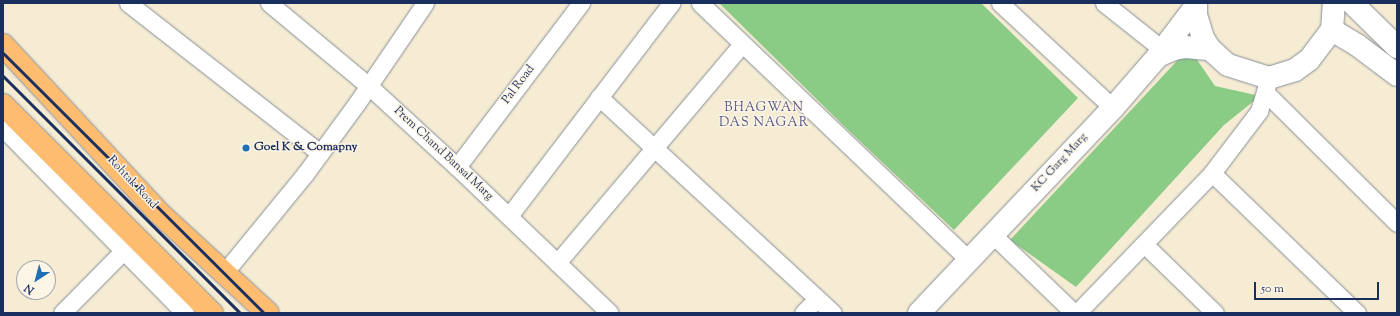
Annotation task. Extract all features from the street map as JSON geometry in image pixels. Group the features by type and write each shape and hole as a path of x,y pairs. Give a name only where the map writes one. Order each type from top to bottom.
{"main road":[{"name":"Rohtak Road","path":"3,45 158,212 268,313"},
{"path":"3,105 130,244 212,313"}],"street":[{"path":"128,3 320,152"},
{"name":"Prem Chand Bansal Marg","path":"269,3 370,87 457,166 610,313"},
{"path":"224,273 370,87 425,3"},
{"name":"Pal Road","path":"457,166 581,3"},
{"path":"509,216 671,3"},
{"path":"700,3 969,260"},
{"path":"1000,3 1113,108"},
{"path":"1104,3 1160,53 1174,48 1185,47 1210,49"},
{"path":"993,235 1076,313 1212,173 1259,111 1267,85 1295,70 1309,60 1332,30 1334,3"},
{"path":"1352,3 1397,47"},
{"path":"1196,5 1203,38 1210,49 1228,65 1267,85 1397,223"},
{"name":"KC Garg Marg","path":"919,313 1113,108 1160,53 1196,5"},
{"path":"1332,30 1358,45 1397,75"},
{"path":"558,263 742,44"},
{"path":"599,97 832,313"},
{"path":"3,128 130,244 185,313"},
{"path":"1212,173 1357,313"},
{"path":"62,313 130,244"},
{"path":"1144,244 1215,313"},
{"path":"803,313 817,298"}],"green space":[{"path":"719,3 981,3 1078,98 954,230 846,128"},
{"path":"1189,48 1215,86 1260,96 1224,125 1076,287 1010,240"}],"railway":[{"path":"3,53 264,313"},
{"path":"3,76 240,313"}],"place":[{"name":"Goel K & Comapny","path":"246,148"}],"district":[{"name":"BHAGWAN DAS NAGAR","path":"764,116"}]}
